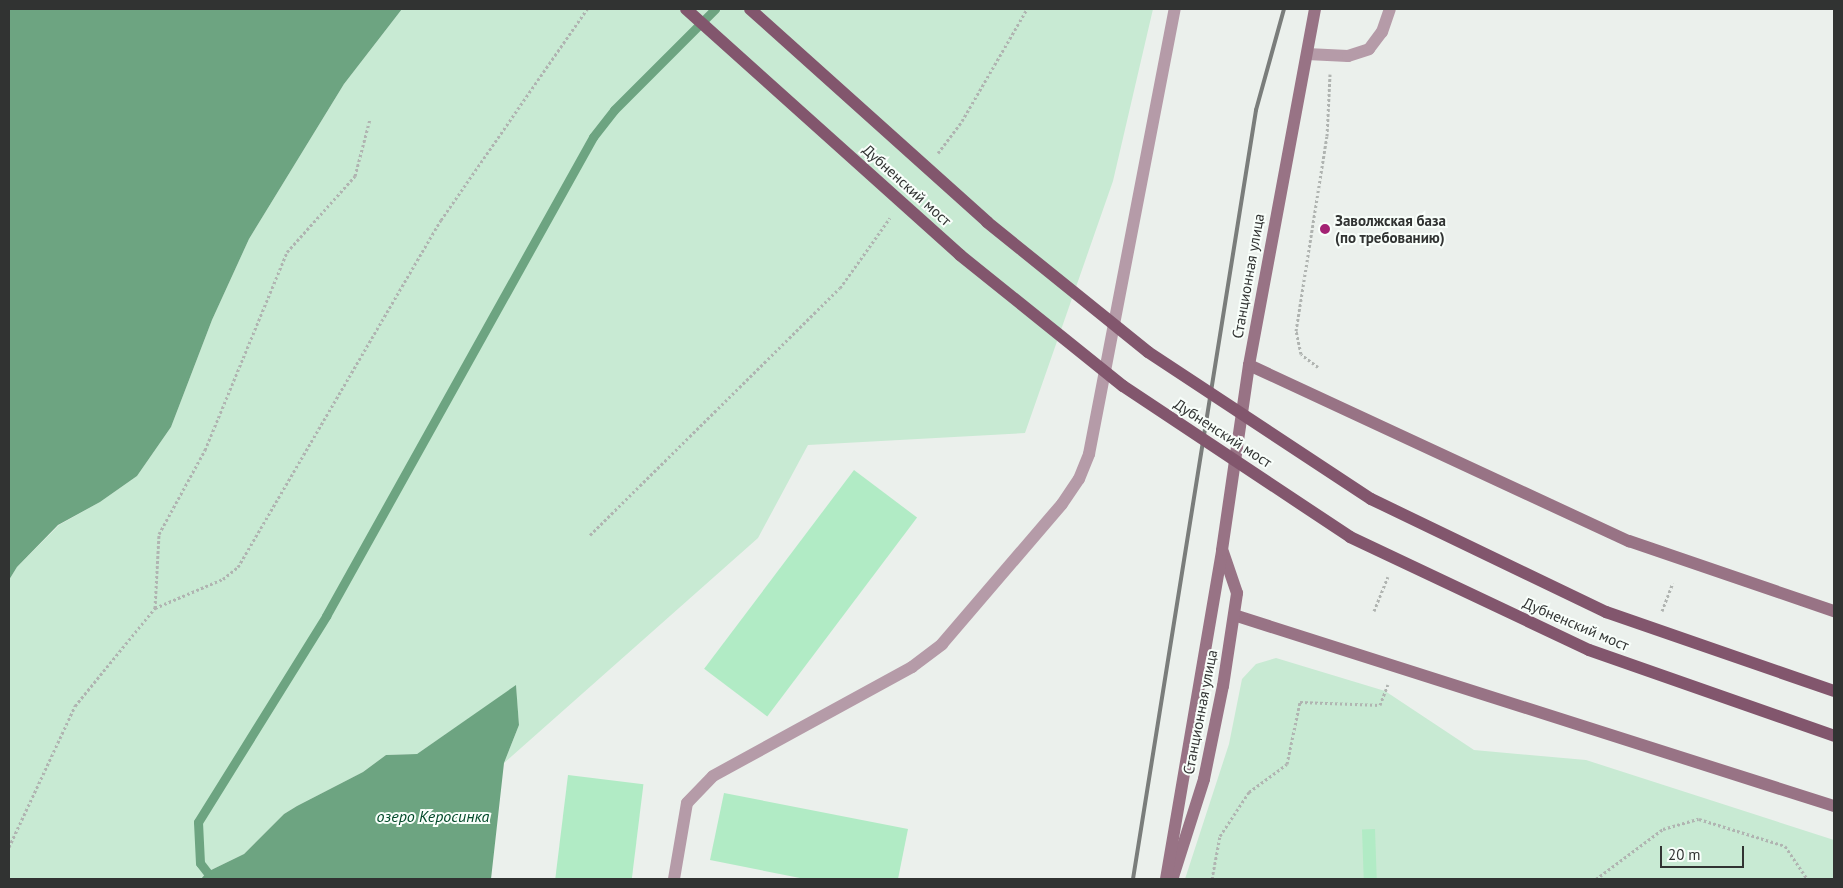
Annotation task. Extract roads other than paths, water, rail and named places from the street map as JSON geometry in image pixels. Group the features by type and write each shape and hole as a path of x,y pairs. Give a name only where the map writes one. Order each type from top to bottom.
{"main road":[{"name":"Дубненский мост","path":"686,9 960,255 1123,386 1350,537 1589,650 1834,736"},
{"name":"Дубненский мост","path":"750,9 987,222 1148,352 1371,500 1606,612 1834,691"},
{"name":"Станционная улица","path":"1166,879 1222,550 1249,365 1316,9"},
{"path":"1249,365 1630,541 1834,611"},
{"name":"Станционная улица","path":"1172,879 1204,779 1234,615 1237,592 1222,550"},
{"path":"1234,615 1834,806"}],"lane":[{"path":"674,879 687,803 712,776 912,668 942,644 1062,504 1079,478 1091,444 1175,9"},
{"path":"1307,54 1348,56 1369,49 1382,32 1390,9"}],"water":[{"path":"9,9 402,9 344,84 249,239 212,320 171,427 137,476 100,502 58,525 17,567 9,580"},
{"name":"озеро Керосинка","path":"516,685 519,725 504,763 491,879 201,879 207,872 244,854 284,814 363,772 386,755 417,754"}],"waterway":[{"path":"207,872 200,863 198,822 326,616 593,137 614,110 715,9"}],"railway":[{"path":"1133,879 1256,110 1284,9"}],"place":[{"name":"Заволжская база (по требованию)","path":"1325,229"}]}
